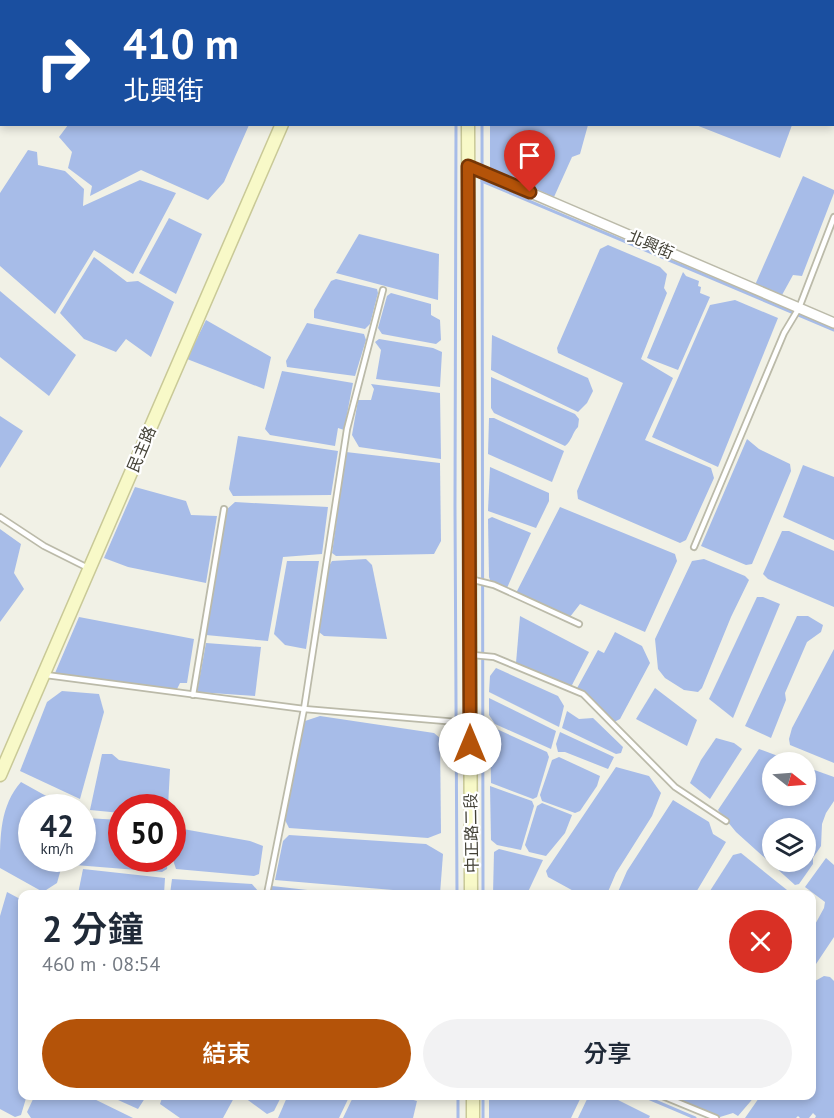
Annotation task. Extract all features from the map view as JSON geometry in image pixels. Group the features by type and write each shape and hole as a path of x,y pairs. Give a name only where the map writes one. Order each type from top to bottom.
{"main road":[{"name":"民主路","path":"0,775 281,126"},
{"name":"中正路二段","path":"468,126 471,890"},
{"path":"473,1100 473,1118"}],"street":[{"name":"北興街","path":"468,166 834,323"}],"lane":[{"path":"694,548 784,333 799,308 834,217"},
{"path":"268,890 304,709 347,429 383,290"},
{"path":"193,694 224,509"},
{"path":"0,517 44,546 89,568"},
{"path":"470,579 494,585 579,624"},
{"path":"470,655 494,657 583,694 675,787 726,821"},
{"path":"43,675 304,709 469,723"},
{"path":"672,1100 716,1118"}],"water":[{"path":"67,126 249,126 224,182 208,200 141,170 90,196 92,186 68,168 72,152 59,137"},
{"path":"490,126 588,126 580,154 572,157 554,197 490,168"},
{"path":"699,126 791,126 780,158"},
{"path":"28,150 37,152 38,165 65,171 84,189 83,206 140,180 176,193 133,274 94,250 55,314 0,266 0,193"},
{"path":"803,176 834,190 834,193 802,276 793,275 782,295 755,285"},
{"path":"169,218 202,234 176,294 139,273"},
{"path":"359,234 439,254 438,300 336,273"},
{"path":"608,245 660,267 667,274 664,288 667,293 641,359 673,378 645,440 711,468 714,478 686,540 680,543 578,499 577,491 623,383 558,353 557,348 600,249"},
{"path":"94,257 127,282 138,281 174,302 151,357 126,339 116,352 84,339 60,313"},
{"path":"683,272 686,276 699,281 700,293 710,297 678,370 647,358"},
{"path":"336,279 377,289 370,324 365,329 314,318 314,310 331,281"},
{"path":"0,291 76,355 49,396 0,357"},
{"path":"391,293 431,304 431,315 440,320 441,340 436,344 382,334 378,328 387,296"},
{"path":"735,300 778,318 718,467 652,437 710,305"},
{"path":"206,320 271,357 264,389 187,359"},
{"path":"307,323 364,334 366,340 355,376 287,367 286,361"},
{"path":"492,335 588,378 593,391 587,403 578,412 491,370"},
{"path":"379,339 433,348 442,352 440,387 376,379 381,350 375,342"},
{"path":"282,371 353,383 344,430 338,428 335,446 270,435 265,429"},
{"path":"491,377 575,414 579,419 578,427 567,444 565,446 494,413 491,408"},
{"path":"371,384 440,393 441,459 359,447 352,435 358,400 371,400 374,389"},
{"path":"0,416 23,431 0,468"},
{"path":"489,418 494,418 564,451 552,482 488,454"},
{"path":"238,436 338,451 331,495 233,496 229,489"},
{"path":"747,439 759,449 790,464 791,471 752,564 746,565 701,546"},
{"path":"346,452 440,463 441,541 434,554 336,556 332,553"},
{"path":"803,465 834,477 834,540 783,517"},
{"path":"490,467 549,493 549,501 536,528 488,511"},
{"path":"135,487 186,501 191,515 217,516 206,583 128,567 104,558"},
{"path":"235,502 328,507 322,554 283,557 268,641 206,635 225,511"},
{"path":"560,507 675,554 677,561 645,632 580,604 566,622 515,595"},
{"path":"492,517 531,533 507,588 490,580 489,577 488,519"},
{"path":"0,529 21,544 14,573 24,589 0,622"},
{"path":"782,531 789,531 834,551 834,607 768,579 763,574"},
{"path":"366,559 372,565 387,639 324,636 319,632 329,566 332,561"},
{"path":"704,559 745,576 749,580 702,688 698,692 684,690 665,678 658,669 655,639 692,561"},
{"path":"287,561 319,561 306,649 285,645 274,634"},
{"path":"757,597 780,604 733,718 709,699"},
{"path":"520,616 589,652 571,687 516,663"},
{"path":"797,616 808,616 823,625 821,632 807,642 785,693 786,700 771,738 745,726"},
{"path":"79,617 194,639 187,683 180,683 177,689 55,673"},
{"path":"615,632 642,646 650,663 620,719 614,722 608,720 576,690 598,650 604,653"},
{"path":"206,643 261,647 255,696 197,692"},
{"path":"834,649 834,763 816,756 816,752 807,752 790,745 792,728"},
{"path":"496,668 558,696 564,706 559,727 489,692 490,676"},
{"path":"655,688 697,720 687,746 636,719"},
{"path":"62,691 99,694 104,712 81,794 69,794 20,771 47,702"},
{"path":"489,698 556,731 551,749 495,724 489,715"},
{"path":"567,711 579,719 593,718 623,747 621,753 616,754 562,728"},
{"path":"320,716 434,733 440,738 441,833 428,838 289,828 285,820 305,721"},
{"path":"490,726 547,752 549,757 537,797 533,799 491,783"},
{"path":"560,732 614,757 608,769 565,752 558,752 556,744"},
{"path":"716,738 734,743 742,749 710,799 690,783 701,760"},
{"path":"759,749 767,752 762,752 762,806 816,806 816,771 834,777 834,801 822,824 821,846 816,854 816,818 762,818 762,855 736,832 718,810"},
{"path":"102,754 112,754 119,760 170,769 169,794 108,794 108,812 96,811 96,794 93,794"},
{"path":"559,757 600,776 597,786 580,811 575,813 542,801 540,795 552,760"},
{"path":"616,767 649,776 661,793 652,816 616,873 609,890 572,890 548,877 546,871"},
{"path":"21,782 43,794 18,794 18,872 60,872 57,883 46,890 39,890 0,868 1,833 9,801"},
{"path":"490,786 532,801 534,806 521,850 497,845 491,840"},
{"path":"673,800 709,822 713,834 726,842 697,890 619,890 627,871"},
{"path":"542,803 572,815 565,833 546,856 529,852 525,845 537,806"},
{"path":"96,819 108,819 108,868 96,867"},
{"path":"186,830 250,841 263,846 259,874 254,876 186,870"},
{"path":"289,835 426,844 443,854 440,890 393,890 275,880 283,841"},
{"path":"499,849 543,860 529,890 493,890 494,852"},
{"path":"741,853 787,890 711,890 733,855"},
{"path":"826,858 834,865 834,937 816,964 816,923 825,902 816,895 816,890 809,890 805,887"},
{"path":"96,870 165,878 164,890 79,890 82,872"},
{"path":"781,872 807,872 799,884 795,885"},
{"path":"172,879 252,884 257,890 171,890"},
{"path":"272,886 308,890 272,890"},
{"path":"7,892 18,898 18,1100 26,1100 21,1115 15,1117 0,1109 0,916"},
{"path":"824,976 834,981 834,1118 815,1118 813,1113 809,1118 798,1116 796,1118 745,1118 758,1100 816,1100 816,980"},
{"path":"33,1100 96,1100 133,1118 31,1118 27,1112"},
{"path":"118,1100 144,1100 138,1109"},
{"path":"161,1100 233,1100 223,1118 180,1118 160,1104"},
{"path":"248,1100 280,1100 274,1111 267,1114"},
{"path":"286,1100 348,1100 339,1118 278,1118"},
{"path":"352,1100 417,1101 413,1118 343,1118"},
{"path":"489,1100 580,1100 571,1118 489,1118"},
{"path":"587,1100 618,1100 650,1116 649,1118 578,1118"},
{"path":"674,1100 752,1100 738,1116 733,1113 720,1117"}],"waterway":[{"path":"456,126 457,890"},
{"path":"482,126 483,890"},
{"path":"482,181 834,330"},
{"path":"458,1100 458,1118"},
{"path":"483,1100 483,1118"},
{"path":"653,1100 695,1118"}],"route":[{"path":"470,744 468,166 530,192"}]}
